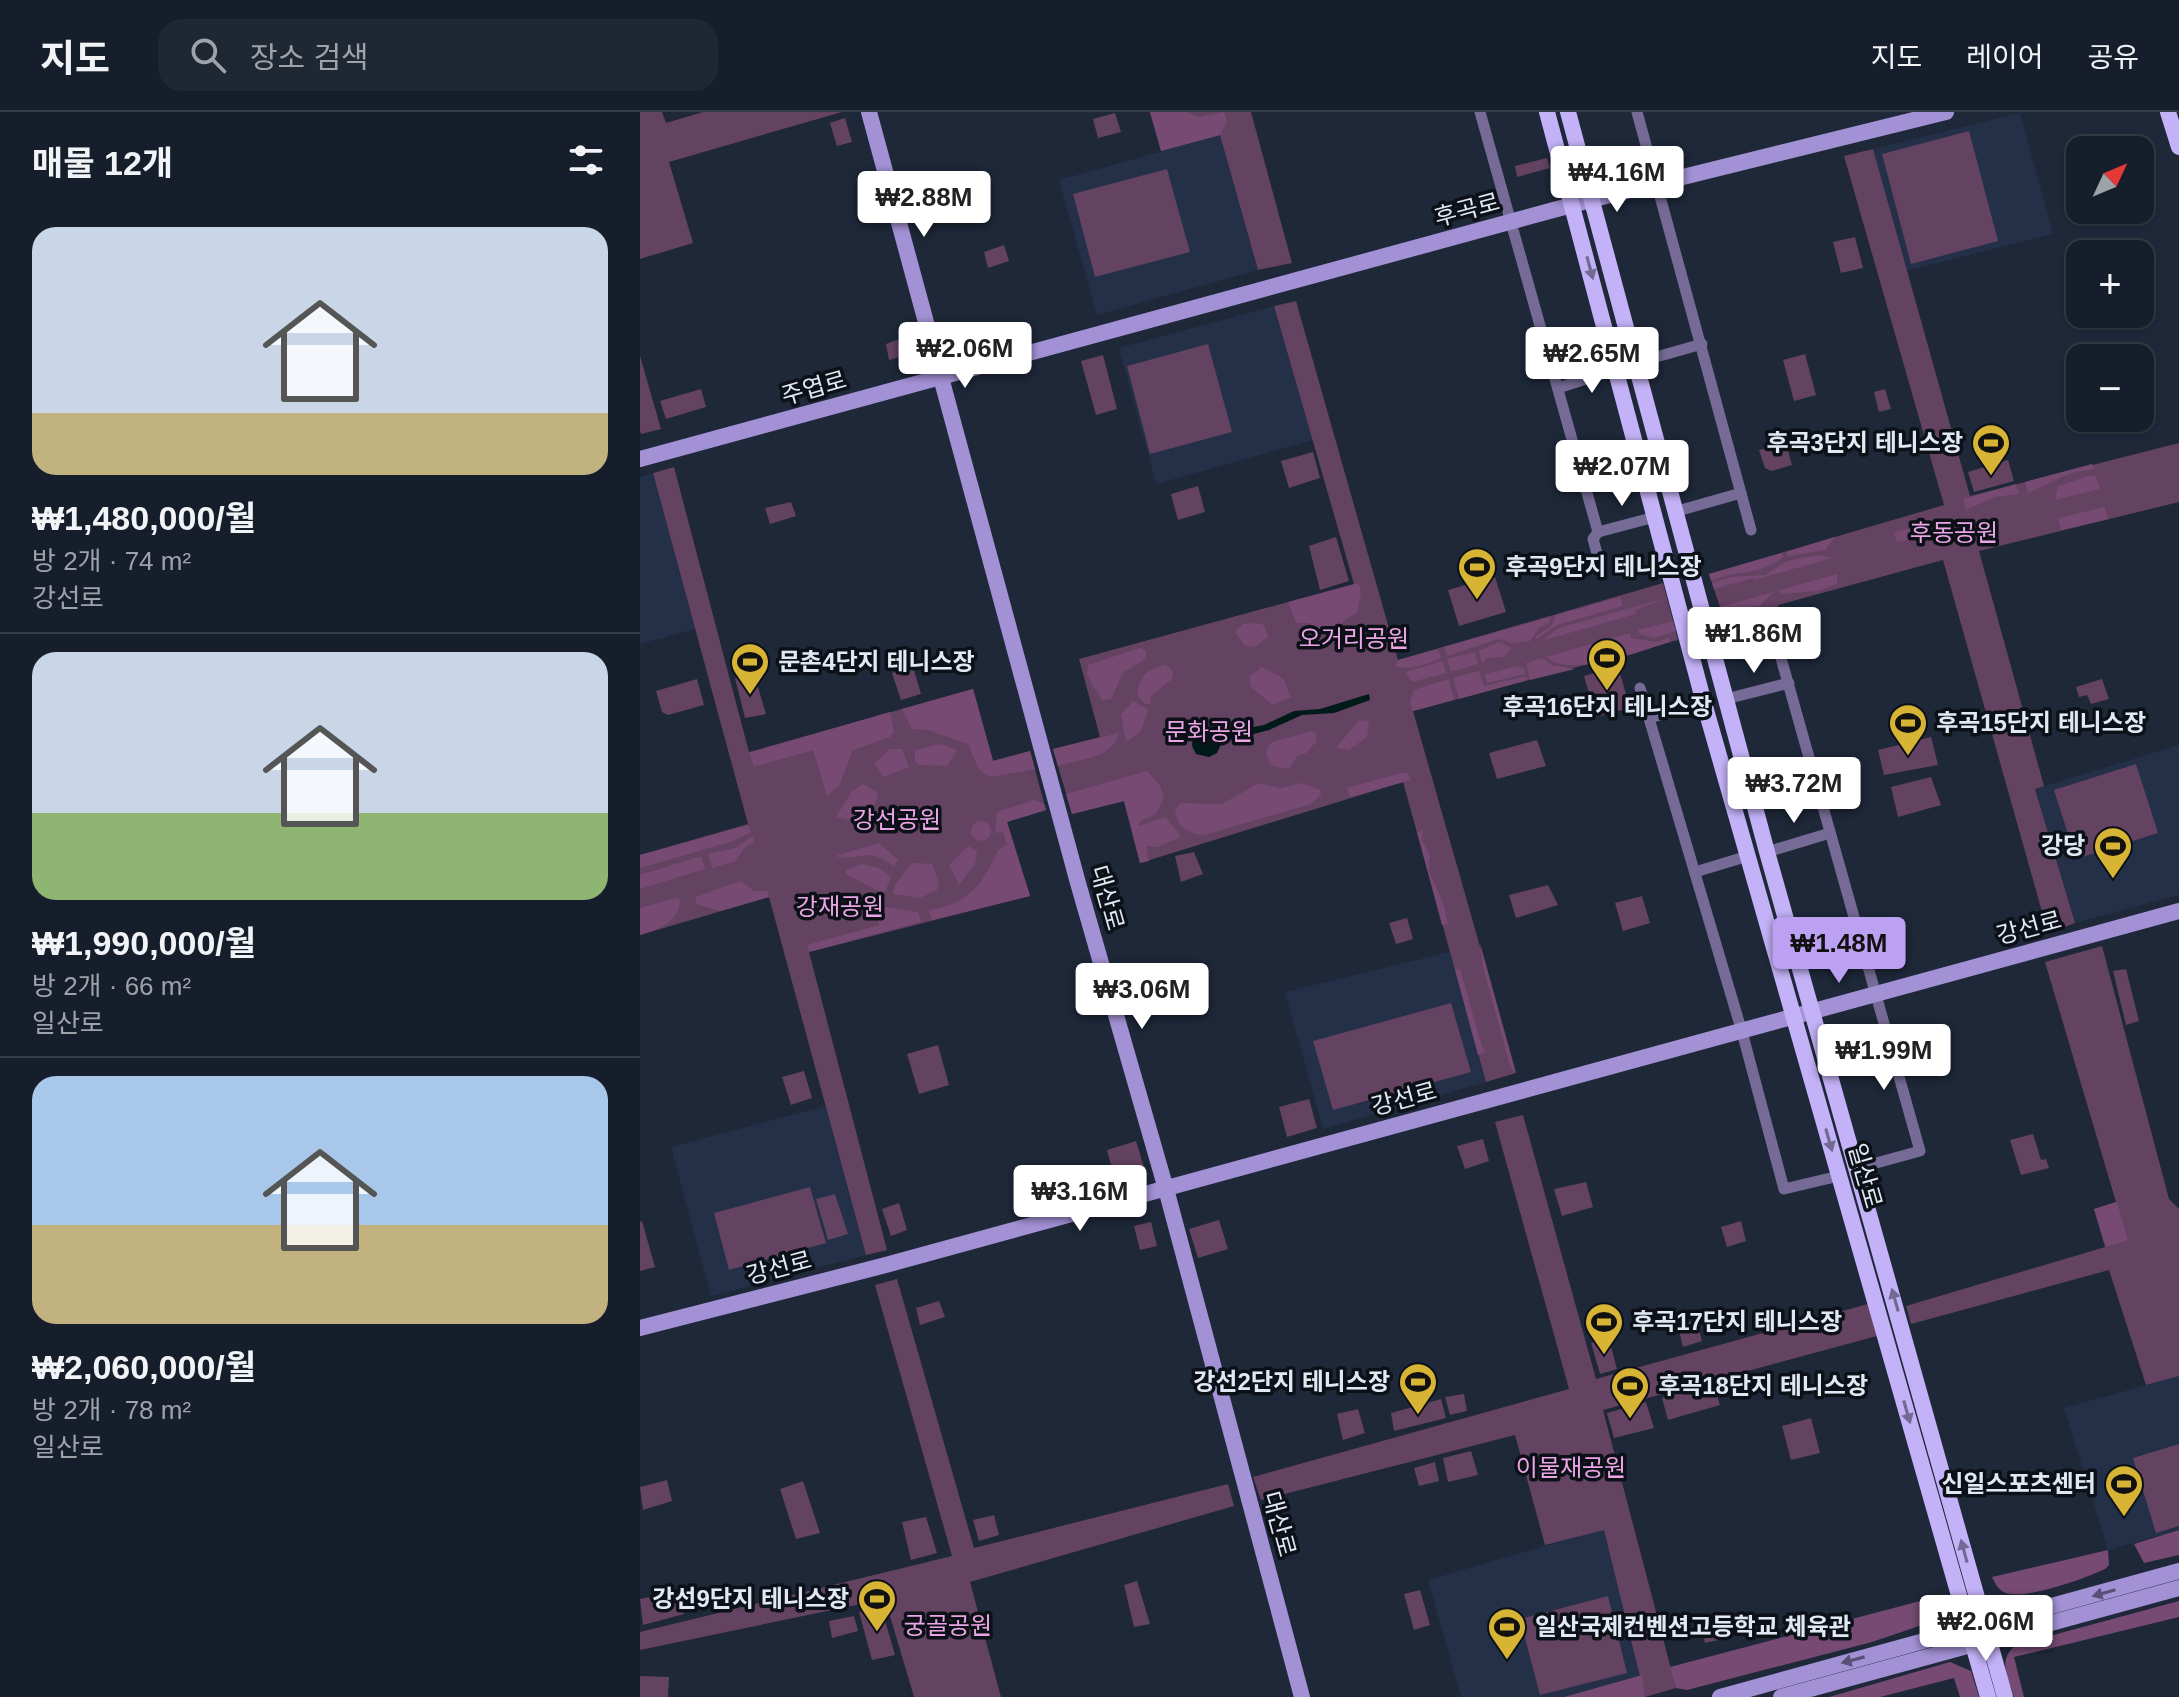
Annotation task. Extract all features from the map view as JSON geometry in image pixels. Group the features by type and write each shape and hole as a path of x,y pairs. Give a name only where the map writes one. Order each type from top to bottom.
{"main road":[{"name":"대산로","path":"869,112 1074,869 1166,1189 1302,1697"},
{"name":"일산로","path":"1547,112 1704,703 1839,1176 1980,1635 2005,1697"},
{"name":"일산로","path":"1568,112 1594,199 1674,512 1767,852 1858,1168 1980,1635 1988,1697"},
{"name":"후곡로","path":"1279,286 1594,199 1946,112"},
{"path":"2168,112 2179,147"},
{"name":"주엽로","path":"640,459 1279,286"},
{"name":"강선로","path":"640,1328 1166,1189 2179,911"},
{"path":"1781,1697 2179,1571"},
{"path":"1720,1697 2179,1588"}],"street":[{"path":"1480,112 1598,532"},
{"path":"1637,112 1751,530"},
{"path":"1635,363 1702,344"},
{"path":"1558,388 1617,369"},
{"path":"1674,512 1741,493"},
{"path":"1601,568 1593,539 1598,532 1655,517"},
{"path":"1779,651 1920,1151 1858,1168"},
{"path":"1726,699 1789,683"},
{"path":"1640,688 1742,1032 1784,1189 1839,1176"},
{"path":"1649,718 1704,703"},
{"path":"1767,852 1830,833"},
{"path":"1695,872 1748,856"}],"shaded area":[{"path":"1150,112 1187,112 1199,117 1224,112 1227,122 1220,135 1161,151"},
{"path":"2020,113 2053,234 1906,271 1873,149"},
{"path":"1220,135 1258,270 1097,315 1059,180"},
{"path":"1274,306 1313,440 1156,484 1119,348"},
{"path":"2092,464 2094,469 2071,473 2028,493 2025,482"},
{"path":"653,473 695,629 640,644 640,477"},
{"path":"2096,476 2100,489 2055,500 2058,486"},
{"path":"2016,484 2019,494 1995,497 1966,510 1963,499"},
{"path":"2105,507 2108,519 2061,530 2058,518"},
{"path":"1931,524 1934,532 1897,543 1894,532"},
{"path":"1835,537 1825,550 1788,556 1786,552"},
{"path":"1782,553 1783,557 1766,567 1711,581 1709,574"},
{"path":"1818,555 1832,558 1714,589 1712,583 1730,577 1765,575 1787,561"},
{"path":"1837,574 1837,584 1818,591 1781,594 1780,590"},
{"path":"1359,583 1361,592 1357,613 1343,621 1343,625 1317,631 1309,623 1296,623 1288,602"},
{"path":"1774,592 1759,606 1723,616 1720,607"},
{"path":"1620,597 1623,606 1557,625 1534,638 1552,625 1556,615"},
{"path":"1667,598 1635,610 1636,614 1541,641 1559,628"},
{"path":"1550,617 1549,623 1539,628 1530,641 1513,643 1498,639 1447,656 1444,647"},
{"path":"1673,621 1676,631 1655,638 1639,634 1638,630"},
{"path":"1243,624 1264,625 1268,637 1255,647 1245,646 1235,632"},
{"path":"1630,633 1631,638 1656,642 1669,638 1670,642 1624,657 1588,664 1557,663 1546,657"},
{"path":"1499,642 1512,648 1503,657 1487,658 1482,663 1479,651"},
{"path":"1140,648 1146,651 1145,659 1123,673 1111,699 1102,700 1087,675 1088,665"},
{"path":"1438,649 1441,658 1431,662 1412,667 1395,666 1398,660"},
{"path":"1475,652 1478,664 1451,672 1447,659"},
{"path":"1542,658 1551,665 1575,669 1530,680 1526,663"},
{"path":"1443,661 1446,673 1412,682 1405,672"},
{"path":"1166,664 1173,672 1172,679 1150,697 1151,704 1145,704 1138,696 1139,684 1149,671"},
{"path":"1518,666 1524,668 1525,674 1487,683 1485,674"},
{"path":"1262,667 1283,678 1291,697 1273,705 1251,687 1249,677"},
{"path":"1479,671 1484,686 1526,676 1528,680 1459,699 1453,678"},
{"path":"1449,679 1454,700 1413,711 1410,702 1414,690"},
{"path":"973,689 993,761 1030,751 1035,769 990,777 979,770 968,744 928,730 912,729 902,709"},
{"path":"1369,694 1370,700 1334,713 1302,715 1269,730 1222,742 1217,753 1209,757 1196,754 1192,746 1193,735 1200,728 1224,733 1264,725 1294,711 1320,709"},
{"path":"1133,701 1148,710 1141,731 1126,742 1121,715"},
{"path":"890,712 894,732 890,737 853,750 839,786 827,796 813,750 754,767 749,753"},
{"path":"1359,720 1369,721 1367,737 1349,750 1336,748"},
{"path":"1312,731 1316,733 1316,742 1306,753 1297,756 1289,769 1270,765 1266,752 1272,742"},
{"path":"1119,733 1115,742 1102,753 1058,766 1053,749"},
{"path":"940,744 957,750 947,766 919,765 915,762 915,750"},
{"path":"2179,745 2179,895 2075,923 2035,789"},
{"path":"890,749 902,749 909,767 884,777 874,764"},
{"path":"1147,771 1160,785 1164,798 1156,814 1139,822 1139,826 1166,817 1181,837 1158,847 1146,846 1149,861 1140,863 1124,801 1072,814 1066,794"},
{"path":"1407,773 1411,780 1350,797 1347,788"},
{"path":"1259,783 1280,788 1302,783 1320,790 1321,795 1311,804 1204,835 1189,831 1178,821 1175,811 1180,803 1222,804"},
{"path":"863,784 878,793 873,813 850,820 836,817 852,791"},
{"path":"1034,800 1044,804 1046,810 1007,822 1030,896 932,920 929,910 955,903 973,890 987,873 998,850 1007,845 1003,832 995,833 997,812"},
{"path":"981,821 988,824 991,831 988,838 981,841 974,838 971,831 974,824"},
{"path":"748,825 751,832 733,841 640,868 640,855"},
{"path":"1423,830 1422,840 1430,855 1429,871 1444,905 1448,924 1442,925 1417,832"},
{"path":"753,836 755,842 744,848 736,861 712,868 708,854 735,848"},
{"path":"879,843 898,860 894,867 870,855 835,856"},
{"path":"968,846 977,851 975,864 959,885 949,865"},
{"path":"701,856 705,869 640,889 640,875"},
{"path":"912,863 932,864 939,882 937,890 920,898 893,894 895,885"},
{"path":"861,864 880,868 891,877 884,894 846,874 846,870"},
{"path":"740,881 754,891 767,891 769,897 720,911 696,904 696,897"},
{"path":"676,898 681,900 672,920 640,935 640,908"},
{"path":"884,907 918,912 921,922 809,952 807,945 879,925 875,909"},
{"path":"1480,943 1516,1073 1510,1066 1483,967"},
{"path":"1450,952 1486,1082 1323,1129 1285,992"},
{"path":"1460,968 1482,1047 1487,1052 1478,1055 1455,970"},
{"path":"825,1106 866,1255 711,1296 671,1147"},
{"path":"2117,1202 2128,1240 2106,1247 2094,1209"},
{"path":"2179,1376 2179,1530 2108,1550 2064,1408"},
{"path":"1604,1529 1642,1675 1564,1697 1461,1697 1428,1580"},
{"path":"2179,1530 2179,1555 2144,1563 2134,1544"},
{"path":"2108,1550 2109,1565 2105,1569 2045,1590 2007,1593 1999,1588 1992,1577"},
{"path":"1943,1595 1941,1612 1928,1623 1872,1642 1687,1690 1676,1688 1670,1667"},
{"path":"2179,1601 2179,1617 2014,1657 2024,1697 2014,1697 2005,1663 2010,1650 2016,1645"},
{"path":"1950,1662 1971,1671 1979,1697 1960,1697 1954,1678 1880,1697 1829,1697"},
{"path":"1642,1675 1645,1697 1564,1697"}],"green space":[{"path":"640,112 662,112 666,123 703,112 842,112 669,162 693,243 640,259"},
{"path":"1150,112 1251,112 1292,263 1258,270 1220,135 1161,151"},
{"path":"1115,113 1121,132 1098,138 1093,119"},
{"path":"845,118 852,142 837,146 830,123"},
{"path":"1969,131 1998,241 1911,264 1882,154"},
{"name":"후동공원","path":"1873,149 1970,496 2179,443 2179,502 1979,551 2044,786 2035,789 2075,923 2048,933 1943,560 1778,605 1780,617 1728,631 1709,574 1944,505 1844,156"},
{"path":"1547,158 1550,168 1517,177 1515,166"},
{"path":"1167,169 1190,252 1095,277 1073,194"},
{"path":"1855,237 1863,268 1841,273 1833,242"},
{"path":"1004,245 1009,261 988,268 984,252"},
{"name":"문화공원","path":"1296,301 1398,660 1663,583 1678,640 1413,711 1516,1073 1486,1082 1403,782 1140,863 1124,801 1072,814 1053,749 1100,737 1079,659 1354,584 1274,306"},
{"path":"902,338 907,355 889,360 886,344"},
{"path":"1208,344 1232,432 1150,454 1127,366"},
{"path":"1805,354 1816,395 1794,401 1783,360"},
{"path":"1103,355 1117,409 1096,415 1081,361"},
{"path":"640,356 661,429 641,434 640,430"},
{"path":"701,389 706,407 666,419 660,401"},
{"path":"1885,389 1891,409 1879,412 1874,392"},
{"path":"1786,444 1792,465 1771,471 1765,468 1759,450"},
{"path":"1313,452 1320,478 1289,488 1281,461"},
{"name":"후곡3단지 테니스장","path":"2008,460 2014,481 1974,492 1968,472"},
{"name":"강선공원","path":"674,467 749,752 973,689 993,761 1030,751 1046,810 1007,822 1030,896 809,952 887,1250 866,1255 769,897 640,935 640,855 748,824 653,473"},
{"path":"1198,486 1205,512 1178,520 1171,494"},
{"path":"791,502 796,516 770,524 765,508"},
{"path":"1336,537 1349,581 1320,590 1309,546"},
{"name":"후곡9단지 테니스장","path":"1495,577 1506,612 1459,626 1448,590"},
{"name":"후곡16단지 테니스장","path":"1618,666 1630,708 1596,717 1584,676"},
{"path":"913,667 921,694 901,700 892,673"},
{"name":"문촌4단지 테니스장","path":"754,674 766,714 745,718 735,678"},
{"path":"697,679 704,705 668,715 662,712 656,691"},
{"path":"2102,679 2109,699 2091,704 2087,695 2079,697 2076,687"},
{"name":"후곡15단지 테니스장","path":"1931,737 1938,765 1884,775 1878,750"},
{"path":"1537,740 1546,766 1497,779 1489,753"},
{"path":"2136,764 2158,833 2076,859 2054,790"},
{"path":"1931,777 1941,805 1898,817 1891,787"},
{"path":"1194,852 1203,874 1181,882 1175,856"},
{"path":"1548,885 1558,905 1516,918 1509,895"},
{"path":"1642,896 1650,923 1623,931 1615,903"},
{"path":"1407,918 1413,939 1396,944 1389,923"},
{"path":"2102,946 2169,1199 2179,1209 2179,1376 2146,1385 2109,1270 1911,1324 1906,1306 2105,1247 2094,1209 2116,1202 2045,962"},
{"path":"2126,969 2139,1021 2126,1025 2113,971"},
{"path":"1451,1003 1471,1072 1333,1110 1313,1041"},
{"path":"938,1045 949,1085 919,1094 907,1054"},
{"path":"804,1071 812,1098 791,1105 782,1077"},
{"path":"1309,1099 1317,1128 1287,1137 1279,1107"},
{"name":"이물재공원","path":"1523,1115 1596,1379 1868,1304 1877,1336 1603,1410 1676,1688 1645,1697 1604,1530 1545,1545 1515,1435 1261,1500 1253,1477 1569,1389 1495,1122"},
{"path":"2033,1134 2041,1160 2046,1159 2049,1168 2021,1175 2010,1140"},
{"path":"1483,1139 1489,1161 1465,1169 1457,1146"},
{"path":"1136,1141 1146,1173 1115,1180 1107,1150"},
{"path":"1586,1182 1593,1207 1562,1216 1554,1189"},
{"path":"810,1187 826,1243 729,1270 714,1213"},
{"path":"835,1194 848,1234 828,1240 816,1199"},
{"path":"899,1203 907,1230 891,1236 882,1209"},
{"path":"1219,1220 1228,1249 1198,1258 1189,1229"},
{"path":"1741,1221 1746,1241 1727,1247 1721,1227"},
{"path":"640,1222 655,1267 640,1271"},
{"path":"1151,1222 1157,1246 1140,1250 1134,1226"},
{"name":"궁골공원","path":"897,1279 974,1548 1228,1484 1234,1506 970,1582 1001,1697 914,1697 885,1599 640,1650 640,1632 952,1556 875,1285"},
{"path":"939,1301 945,1317 920,1325 916,1308"},
{"path":"1696,1320 1702,1341 1683,1347 1678,1326"},
{"name":"후곡17단지 테니스장","path":"1609,1339 1617,1369 1600,1374 1591,1343"},
{"path":"1713,1383 1720,1405 1668,1420 1662,1398"},
{"path":"1464,1394 1467,1411 1450,1415 1445,1397"},
{"name":"강선2단지 테니스장","path":"1441,1399 1446,1418 1394,1431 1391,1413"},
{"name":"후곡18단지 테니스장","path":"1646,1402 1654,1428 1614,1438 1607,1413"},
{"path":"1358,1409 1365,1433 1343,1440 1337,1414"},
{"path":"1811,1418 1820,1453 1791,1460 1782,1426"},
{"path":"2179,1444 2179,1526 2156,1533 2133,1458"},
{"path":"1471,1451 1478,1475 1448,1482 1443,1458"},
{"path":"1435,1462 1439,1481 1419,1486 1414,1468"},
{"path":"667,1480 672,1501 643,1510 640,1487"},
{"path":"803,1481 820,1533 796,1539 780,1489"},
{"path":"994,1515 999,1535 979,1541 973,1520"},
{"path":"926,1517 937,1553 911,1560 902,1522"},
{"path":"1137,1581 1150,1624 1134,1627 1124,1585"},
{"path":"1420,1590 1430,1625 1414,1630 1404,1594"},
{"path":"678,1591 684,1614 643,1625 640,1599"},
{"path":"1608,1596 1627,1673 1540,1695 1520,1619"},
{"name":"강선9단지 테니스장","path":"881,1606 895,1655 872,1660 859,1612"},
{"path":"854,1616 858,1631 832,1638 829,1621"},
{"path":"1723,1622 1727,1638 1705,1643 1701,1627"},
{"path":"640,1676 669,1677 668,1697 640,1697"}],"place":[{"name":"후곡3단지 테니스장","path":"1991,477"},
{"name":"후곡9단지 테니스장","path":"1477,601"},
{"name":"후곡16단지 테니스장","path":"1607,692"},
{"name":"문촌4단지 테니스장","path":"750,696"},
{"name":"후곡15단지 테니스장","path":"1908,757"},
{"name":"강당","path":"2113,880"},
{"name":"후곡17단지 테니스장","path":"1604,1356"},
{"name":"강선2단지 테니스장","path":"1418,1416"},
{"name":"후곡18단지 테니스장","path":"1630,1420"},
{"name":"신일스포츠센터","path":"2124,1518"},
{"name":"강선9단지 테니스장","path":"877,1633"},
{"name":"일산국제컨벤션고등학교 체육관","path":"1507,1661"}],"park label":[{"name":"오거리공원","path":"1354,639"},
{"name":"강재공원","path":"840,907"}]}
